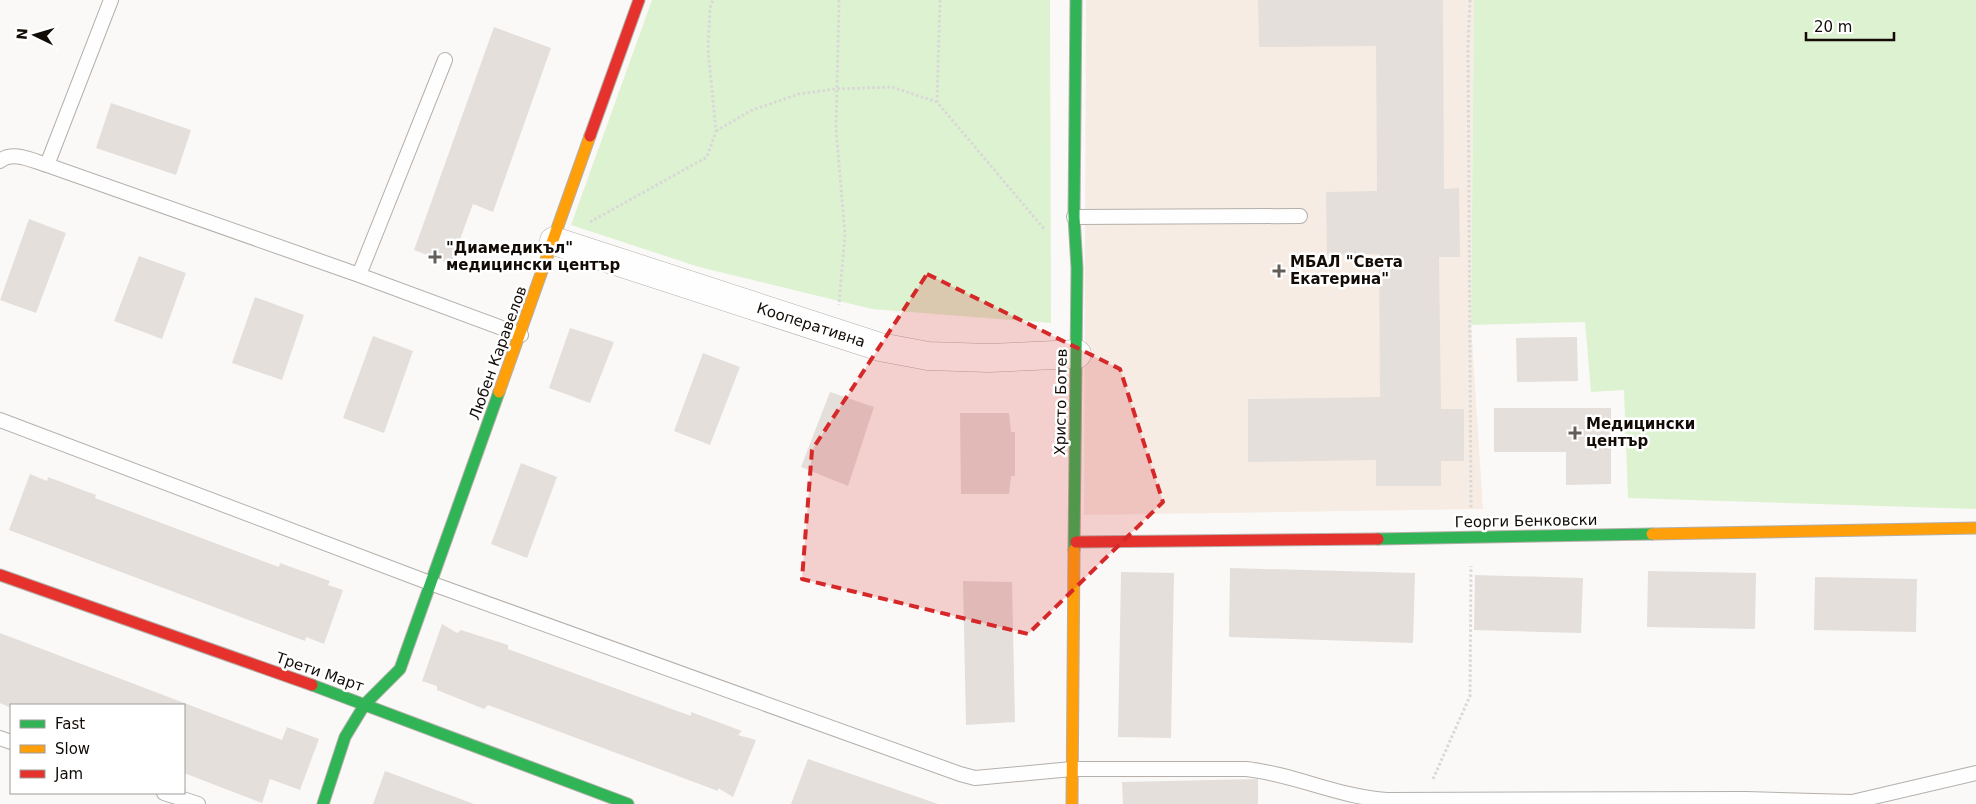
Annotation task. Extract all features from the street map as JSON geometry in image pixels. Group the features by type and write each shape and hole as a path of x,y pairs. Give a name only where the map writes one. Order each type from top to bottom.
{"street":[{"name":"Любен Каравелов","path":"323,804 345,737 365,704 400,669 639,0"},
{"name":"Христо Ботев","path":"1072,804 1077,354 1077,268 1074,217 1076,0"},
{"name":"Кооперативна","path":"554,241 880,347 928,356 989,358 1077,354"},
{"name":"Георги Бенковски","path":"1076,542 1471,538 1976,528"},
{"name":"Трети Март","path":"0,575 365,704 628,804"}],"lane":[{"path":"48,166 111,0"},
{"path":"359,275 445,60"},
{"path":"0,162 4,158 17,156 48,166 359,275 520,335"},
{"path":"1074,217 1300,216"},
{"path":"0,420 430,583 975,778 1072,769 1246,768 1269,771 1362,798 1424,801 1746,798 1852,802 1976,773"},
{"path":"167,794 198,804"}],"path":[{"path":"554,241 708,157 716,131 708,50 710,8 713,0"},
{"path":"836,333 845,234 836,129 835,88 839,0"},
{"path":"938,102 940,0"},
{"path":"1424,801 1470,696 1468,56 1470,0"},
{"path":"716,131 752,110 799,94 835,88 892,87 938,102 1046,230"}],"highlighted area":[{"path":"927,274 1120,369 1163,502 1028,634 802,579 812,450"}],"shaded area":[{"name":"МБАЛ \"Света Екатерина\"","path":"1086,0 1474,0 1471,325 1483,509 1084,515"}],"green space":[{"path":"652,0 1050,0 1051,323 872,309 699,267 571,225"},
{"path":"1474,0 1976,0 1976,509 1628,498 1624,390 1591,392 1585,322 1471,325"}],"building":[{"path":"1258,0 1443,0 1444,189 1459,188 1460,257 1439,257 1441,409 1464,409 1464,461 1441,461 1441,486 1376,486 1376,460 1248,462 1248,399 1380,397 1379,254 1327,255 1326,192 1377,191 1376,46 1259,47"},
{"path":"494,27 551,48 493,212 473,204 451,264 414,250"},
{"path":"111,103 191,130 176,175 96,148"},
{"path":"29,219 66,233 36,313 0,300"},
{"path":"139,256 186,273 162,339 114,321"},
{"path":"255,297 304,315 282,380 232,363"},
{"path":"570,328 614,342 590,403 549,388"},
{"path":"373,336 413,351 384,433 343,418"},
{"path":"1577,337 1578,381 1517,382 1516,338"},
{"path":"703,353 740,367 710,445 674,431"},
{"path":"830,392 874,407 848,486 801,467"},
{"path":"1494,408 1611,408 1611,484 1566,485 1566,452 1494,452"},
{"path":"960,413 1009,413 1011,432 1015,432 1015,476 1011,476 1009,494 961,494"},
{"path":"521,463 557,477 527,558 491,544"},
{"path":"30,474 47,481 48,477 96,495 95,498 279,567 280,563 330,581 328,585 343,590 324,644 306,637 305,641 9,530"},
{"path":"1230,568 1415,573 1413,643 1229,637"},
{"path":"1648,571 1756,573 1755,629 1647,627"},
{"path":"1121,572 1174,573 1171,738 1118,737"},
{"path":"1475,575 1583,578 1581,633 1474,630"},
{"path":"1815,577 1917,579 1916,632 1814,630"},
{"path":"963,581 1012,582 1015,722 966,725"},
{"path":"442,624 457,633 461,630 508,645 508,649 691,716 691,712 742,731 738,735 756,740 733,797 718,788 718,791 488,705 484,709 437,690 437,686 422,681"},
{"path":"0,633 282,740 287,727 319,739 300,790 270,779 262,803 185,773 185,704 10,704 10,708 0,703"},
{"path":"808,759 938,804 791,804"},
{"path":"385,771 474,804 373,804"},
{"path":"1258,779 1258,804 1123,804 1122,782"}],"traffic: fast":[{"path":"1074,550 1077,268 1074,217 1076,0"},
{"path":"323,804 345,737 365,704 400,669 499,392"},
{"path":"1378,539 1652,534"},
{"path":"312,685 628,804"}],"traffic: slow":[{"path":"499,392 590,136"},
{"path":"1652,534 1976,528"},
{"path":"1072,804 1074,550"}],"traffic: jam":[{"path":"590,136 639,0"},
{"path":"1076,542 1378,539"},
{"path":"0,575 312,685"}],"place":[{"name":"\"Диамедикъл\" медицински център","path":"435,257"},
{"name":"МБАЛ \"Света Екатерина\"","path":"1279,271"},
{"name":"Медицински център","path":"1575,433"}]}
